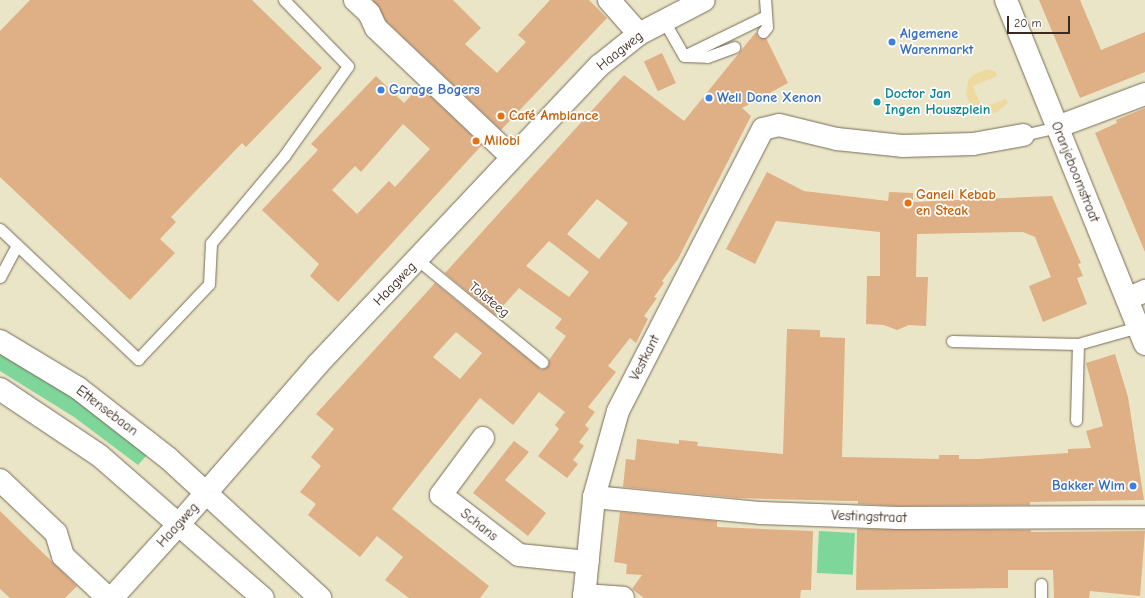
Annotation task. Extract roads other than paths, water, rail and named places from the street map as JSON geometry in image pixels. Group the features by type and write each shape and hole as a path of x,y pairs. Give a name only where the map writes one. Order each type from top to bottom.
{"street":[{"path":"355,0 369,13 376,28 512,157"},
{"path":"610,0 639,34"},
{"name":"Haagweg","path":"112,598 179,524 318,364 418,260 512,157 599,66 639,34 704,0"},
{"name":"Oranjeboomstraat","path":"1006,0 1057,127 1136,295 1142,336"},
{"path":"1057,127 1145,94"},
{"name":"Vestkant","path":"623,598 584,597 594,497 618,412 763,128 780,125 837,139 902,146 973,144 1023,135"},
{"name":"Ettensebaan","path":"0,341 78,388 168,458 320,598"},
{"path":"0,389 100,456 263,598"},
{"name":"Schans","path":"483,438 441,495 519,555 588,562"},
{"path":"0,480 56,533 63,556 108,598"},
{"name":"Vestingstraat","path":"594,497 761,513 898,518 1145,517"}],"lane":[{"path":"0,229 138,359 209,284 211,243 284,156 348,66 284,0"},
{"path":"763,32 767,27 765,0"},
{"path":"684,56 766,16"},
{"path":"664,21 684,56"},
{"path":"684,56 707,57 734,47"},
{"path":"1023,135 1057,127"},
{"path":"0,277 17,245"},
{"name":"Tolsteeg","path":"418,260 542,362"},
{"path":"952,341 1078,344 1142,336"},
{"path":"1076,420 1078,344"},
{"path":"1041,584 1041,598"}],"place":[{"name":"Algemene Warenmarkt","path":"892,42"},
{"name":"Garage Bogers","path":"381,90"},
{"name":"Well Done Xenon","path":"709,98"},
{"name":"Doctor Jan Ingen Houszplein","path":"877,102"},
{"name":"Café Ambiance","path":"501,116"},
{"name":"Milobi","path":"476,141"},
{"name":"Ganeii Kebab en Steak","path":"908,203"},
{"name":"Bakker Wim","path":"1133,486"}]}
